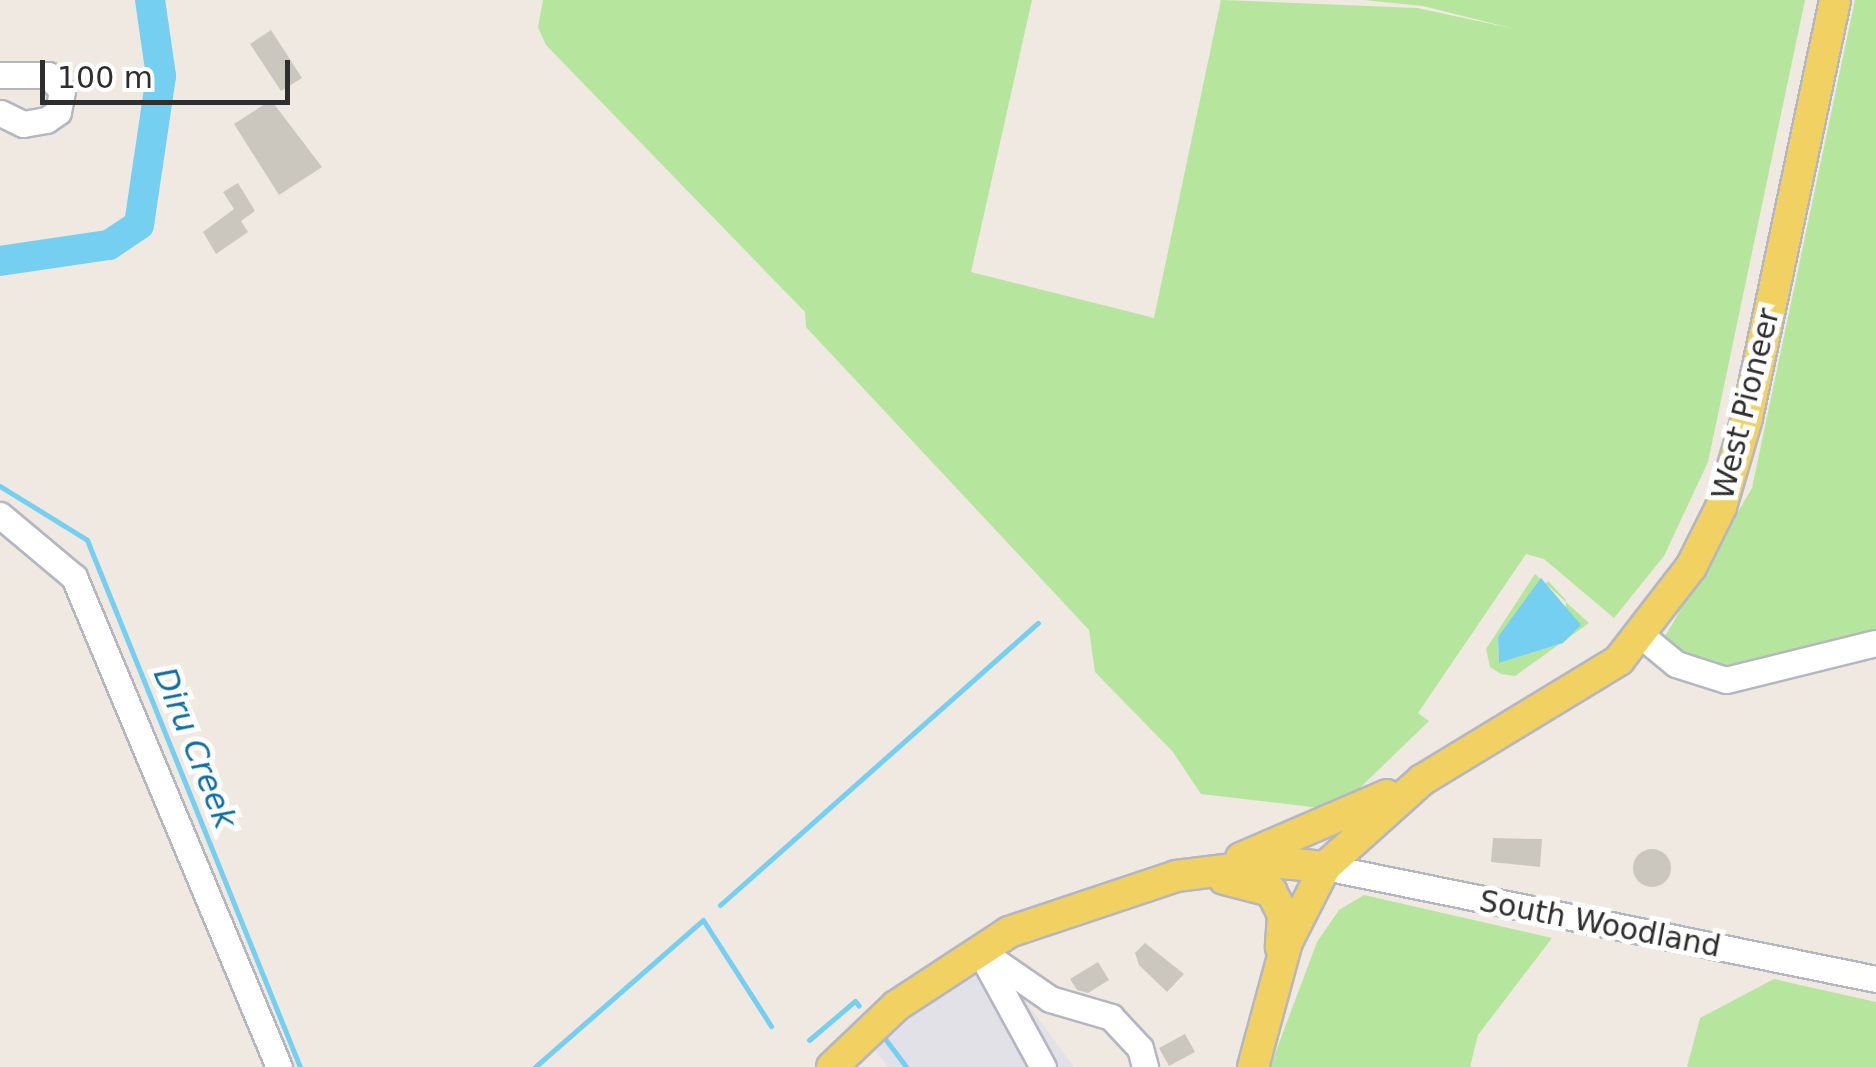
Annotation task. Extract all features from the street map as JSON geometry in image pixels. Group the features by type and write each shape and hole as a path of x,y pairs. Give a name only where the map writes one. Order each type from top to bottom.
{"main road":[{"name":"West Pioneer","path":"1325,867 1422,780 1588,684 1642,636 1691,567 1734,466 1834,0"},
{"path":"1219,868 1422,780"},
{"path":"832,1067 896,1006 979,950 1047,917 1176,876 1219,868 1325,867 1276,978"},
{"path":"1176,876 1246,880 1272,892 1283,915 1276,978 1253,1067"}],"street":[{"path":"0,74 48,76 62,91 58,112 46,120 23,124 0,113"},
{"path":"0,515 44,544 74,577 279,1067"},
{"path":"1642,636 1676,664 1726,680 1876,643"},
{"name":"South Woodland","path":"1325,867 1876,979"},
{"path":"979,950 1043,1067"},
{"path":"979,950 1050,1000 1111,1018 1140,1048 1146,1067"}],"shaded area":[{"path":"998,964 1074,1067 888,1067 871,1045 962,979"}],"green space":[{"path":"543,0 1032,0 971,272 1154,318 1221,0 1417,8 1515,29 1423,6 1364,0 1805,0 1708,462 1664,556 1614,618 1544,559 1526,554 1418,713 1429,721 1337,810 1201,794 1173,752 1095,672 1089,630 806,327 805,312 546,45 538,27"},
{"path":"1855,0 1876,0 1876,634 1730,676 1683,656 1664,638 1752,488"},
{"path":"1535,574 1546,584 1498,637 1499,663 1560,644 1515,676 1490,667 1486,649"},
{"path":"1566,602 1589,623 1563,642"},
{"path":"1364,895 1552,938 1478,1035 1470,1067 1270,1067 1317,942 1339,910"},
{"path":"1774,979 1876,1002 1876,1067 1687,1067 1700,1018"}],"water":[{"path":"1541,578 1581,625 1563,643 1499,663 1498,637"}],"building":[{"path":"271,30 302,78 281,91 250,44"},
{"path":"271,100 322,167 279,195 234,124"},
{"path":"238,183 255,211 241,221 248,232 216,254 203,232 234,209 223,192"},
{"path":"1493,838 1542,839 1540,867 1491,862"},
{"path":"1652,849 1666,854 1671,868 1666,882 1652,887 1638,882 1633,868 1638,854"},
{"path":"1145,943 1184,974 1167,992 1139,965 1135,953"},
{"path":"1098,962 1109,980 1088,993 1077,990 1070,979"},
{"path":"1185,1034 1195,1052 1169,1066 1159,1048"}],"waterway":[{"path":"0,261 109,245 139,225 161,76 150,0"},
{"name":"Diru Creek","path":"0,486 87,540 300,1067"},
{"name":"Diru Creek","path":"720,905 1038,623"},
{"name":"Diru Creek","path":"535,1067 703,920 771,1026"},
{"name":"Diru Creek","path":"809,1040 855,1001 859,1006"},
{"name":"Diru Creek","path":"883,1036 906,1067"}]}
